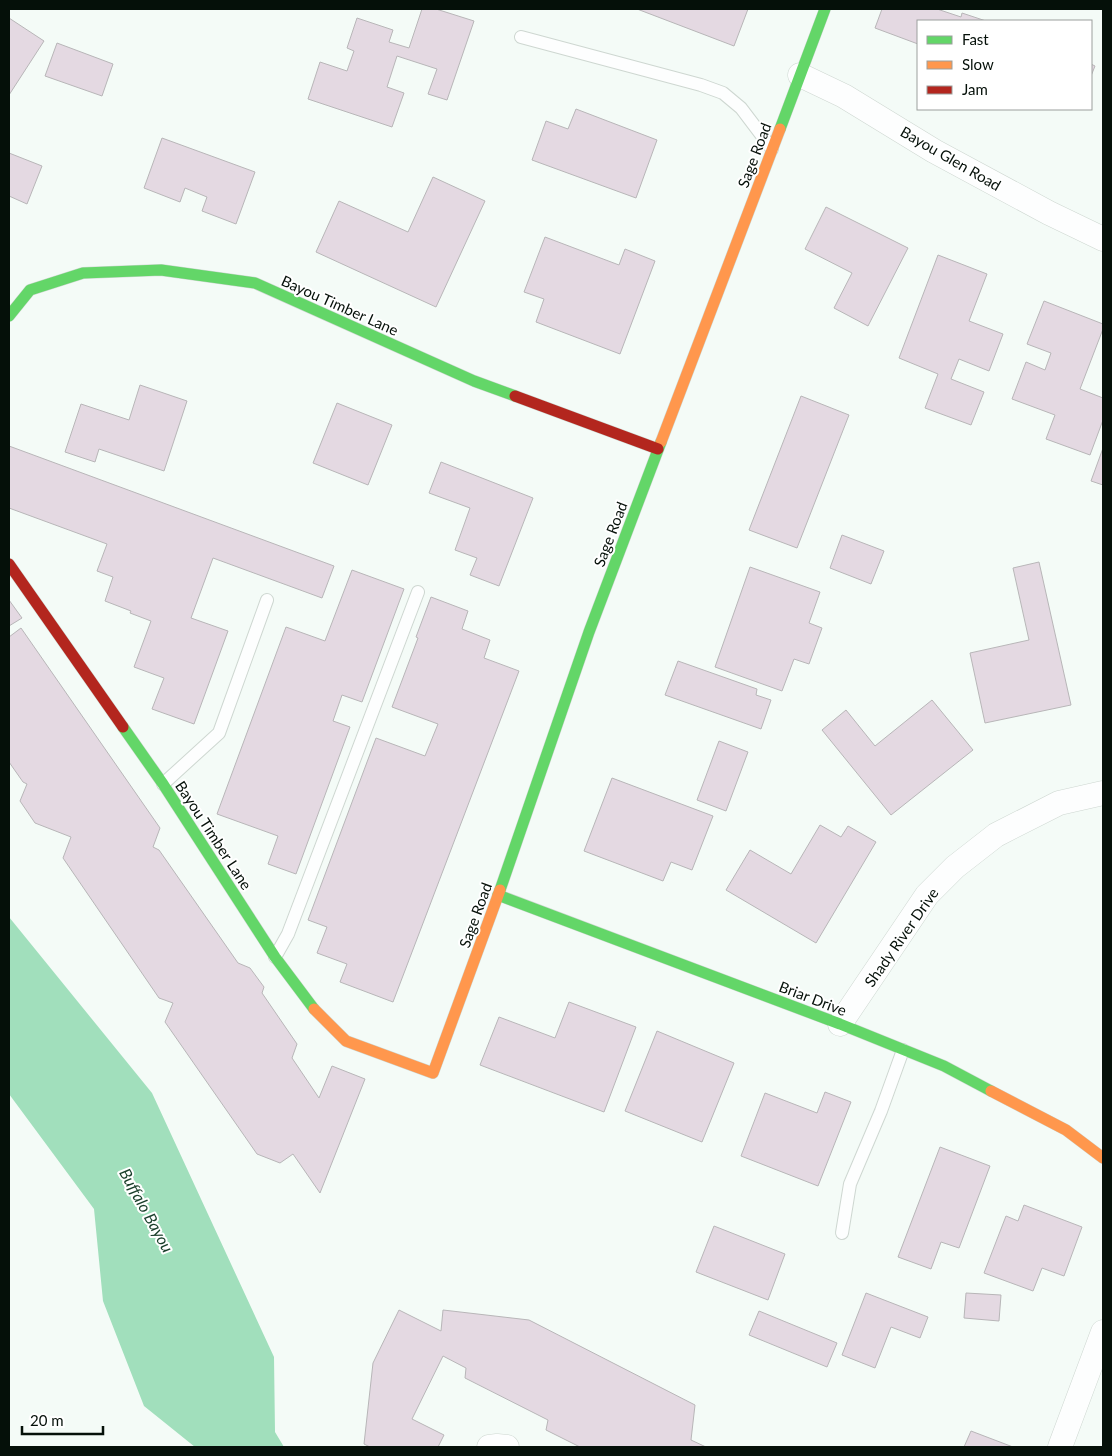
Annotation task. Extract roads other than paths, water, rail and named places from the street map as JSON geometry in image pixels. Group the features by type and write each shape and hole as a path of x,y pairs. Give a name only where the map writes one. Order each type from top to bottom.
{"street":[{"name":"Sage Road","path":"433,1073 498,895 589,632 825,9"},
{"name":"Bayou Glen Road","path":"800,75 844,96 934,151 1103,239"},
{"name":"Bayou Timber Lane","path":"9,316 30,290 83,273 160,270 255,284 474,380 658,449"},
{"name":"Bayou Timber Lane","path":"9,564 163,784 275,957 312,1007 346,1041 433,1073"},
{"name":"Shady River Drive","path":"840,1024 927,895 955,867 996,835 1059,802 1103,793"},
{"name":"Briar Drive","path":"498,895 840,1024 944,1066 1066,1130 1103,1158"},
{"path":"1060,1447 1103,1332"},
{"path":"489,1447 507,1447"}],"lane":[{"path":"521,37 701,85 723,93 741,108 772,149"},
{"path":"275,957 288,934 418,592"},
{"path":"163,784 219,733 267,600"},
{"path":"842,1233 850,1184 881,1111 903,1050"}],"water":[{"name":"Buffalo Bayou","path":"9,917 152,1093 274,1357 275,1432 284,1447 195,1447 144,1406 103,1301 94,1209 9,1094"}]}
